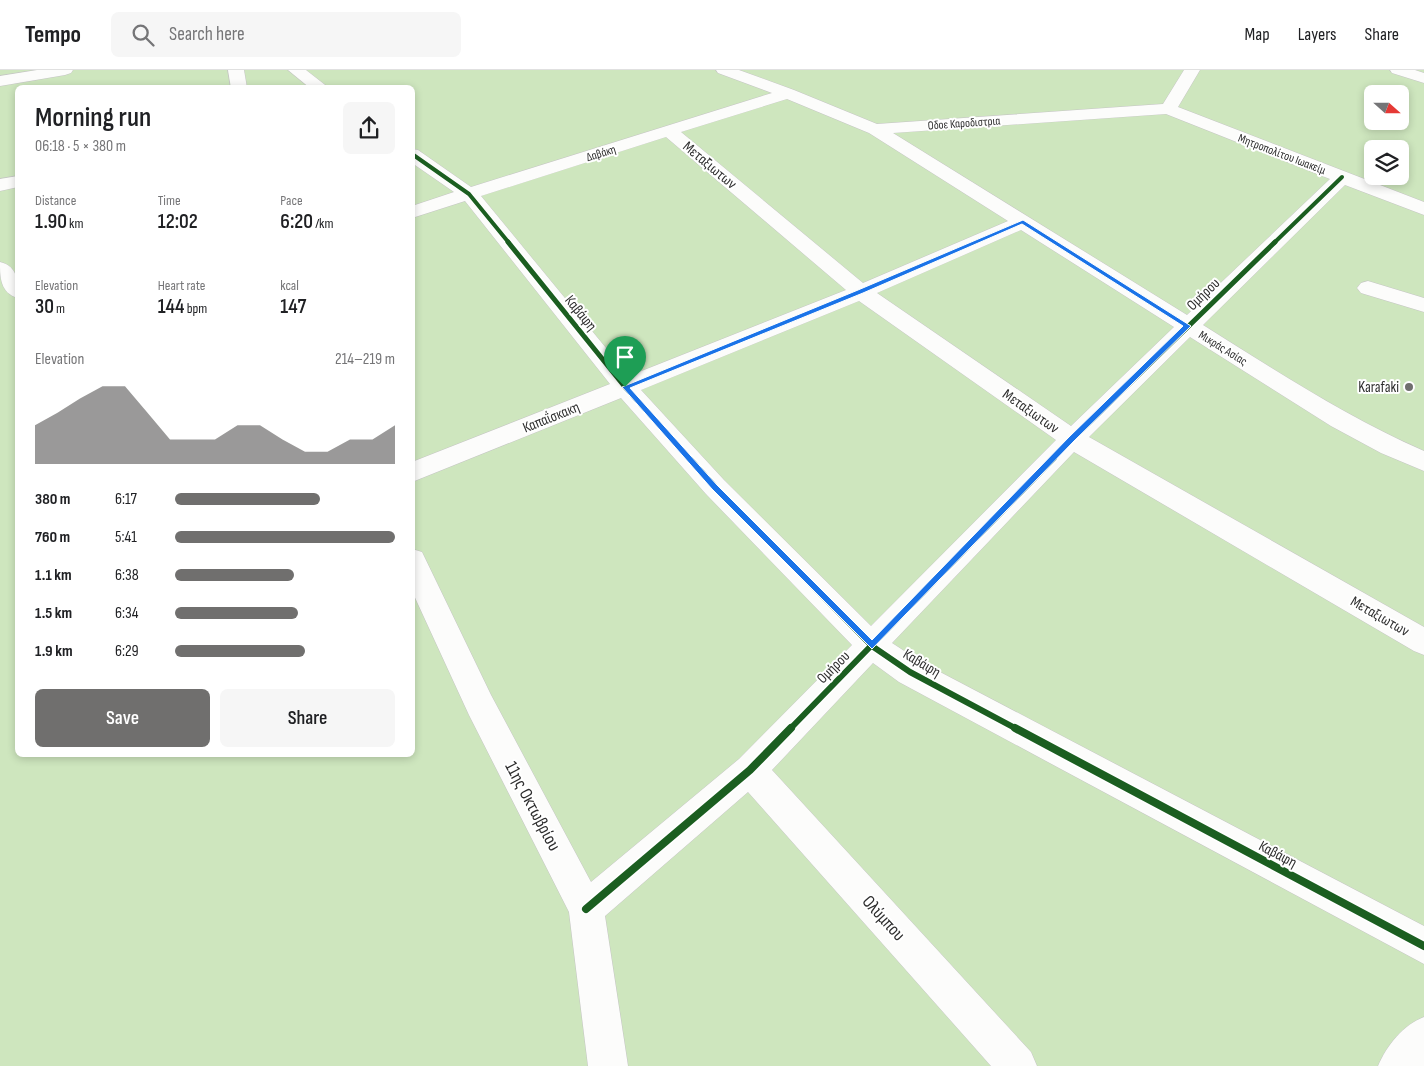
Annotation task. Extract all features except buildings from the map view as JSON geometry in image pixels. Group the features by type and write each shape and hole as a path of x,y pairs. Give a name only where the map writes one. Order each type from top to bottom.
{"street":[{"path":"0,81 65,70"},
{"path":"236,70 238,85"},
{"path":"296,70 316,85"},
{"name":"Oδοε Καροδιστρια","path":"724,70 788,93 875,129 1168,110"},
{"path":"1168,110 1192,70"},
{"path":"1398,70 1424,78"},
{"name":"Δαβάκη","path":"415,211 670,132 788,93"},
{"name":"Μητροπολίτου Ιωακείμ","path":"1168,110 1424,209"},
{"name":"Μικράς Ασίας","path":"875,129 1345,423 1396,451 1424,462"},
{"name":"Μεταξιωτων","path":"670,132 860,292 1072,439 1424,642"},
{"name":"Καβάφη","path":"415,156 469,194 625,387 715,487 872,646 910,672 1424,946"},
{"name":"Ομήρου","path":"586,909 750,770 1072,439 1342,177"},
{"path":"0,185 15,182"},
{"name":"Καπαΐσκακη","path":"415,472 860,292 1023,222"},
{"path":"0,268 15,287"},
{"path":"1368,288 1424,305"},
{"name":"11ης Οκτωβρίου","path":"415,566 480,705 586,909 608,1066"},
{"name":"Ολύμπου","path":"750,770 1017,1066"},
{"path":"1398,1066 1424,1036"}],"green space":[{"path":"0,70 1424,70 1424,1066 0,1066"}],"cycle path":[{"path":"415,156 469,194 625,387 715,487 872,646 910,672 1424,946"},
{"path":"586,909 750,770 1072,439 1342,177"}],"place":[{"name":"Karafaki","path":"1409,387"}],"route":[{"path":"1023,222 1188,326 1072,439 872,646 715,487 625,387 860,292 1023,222"}]}
